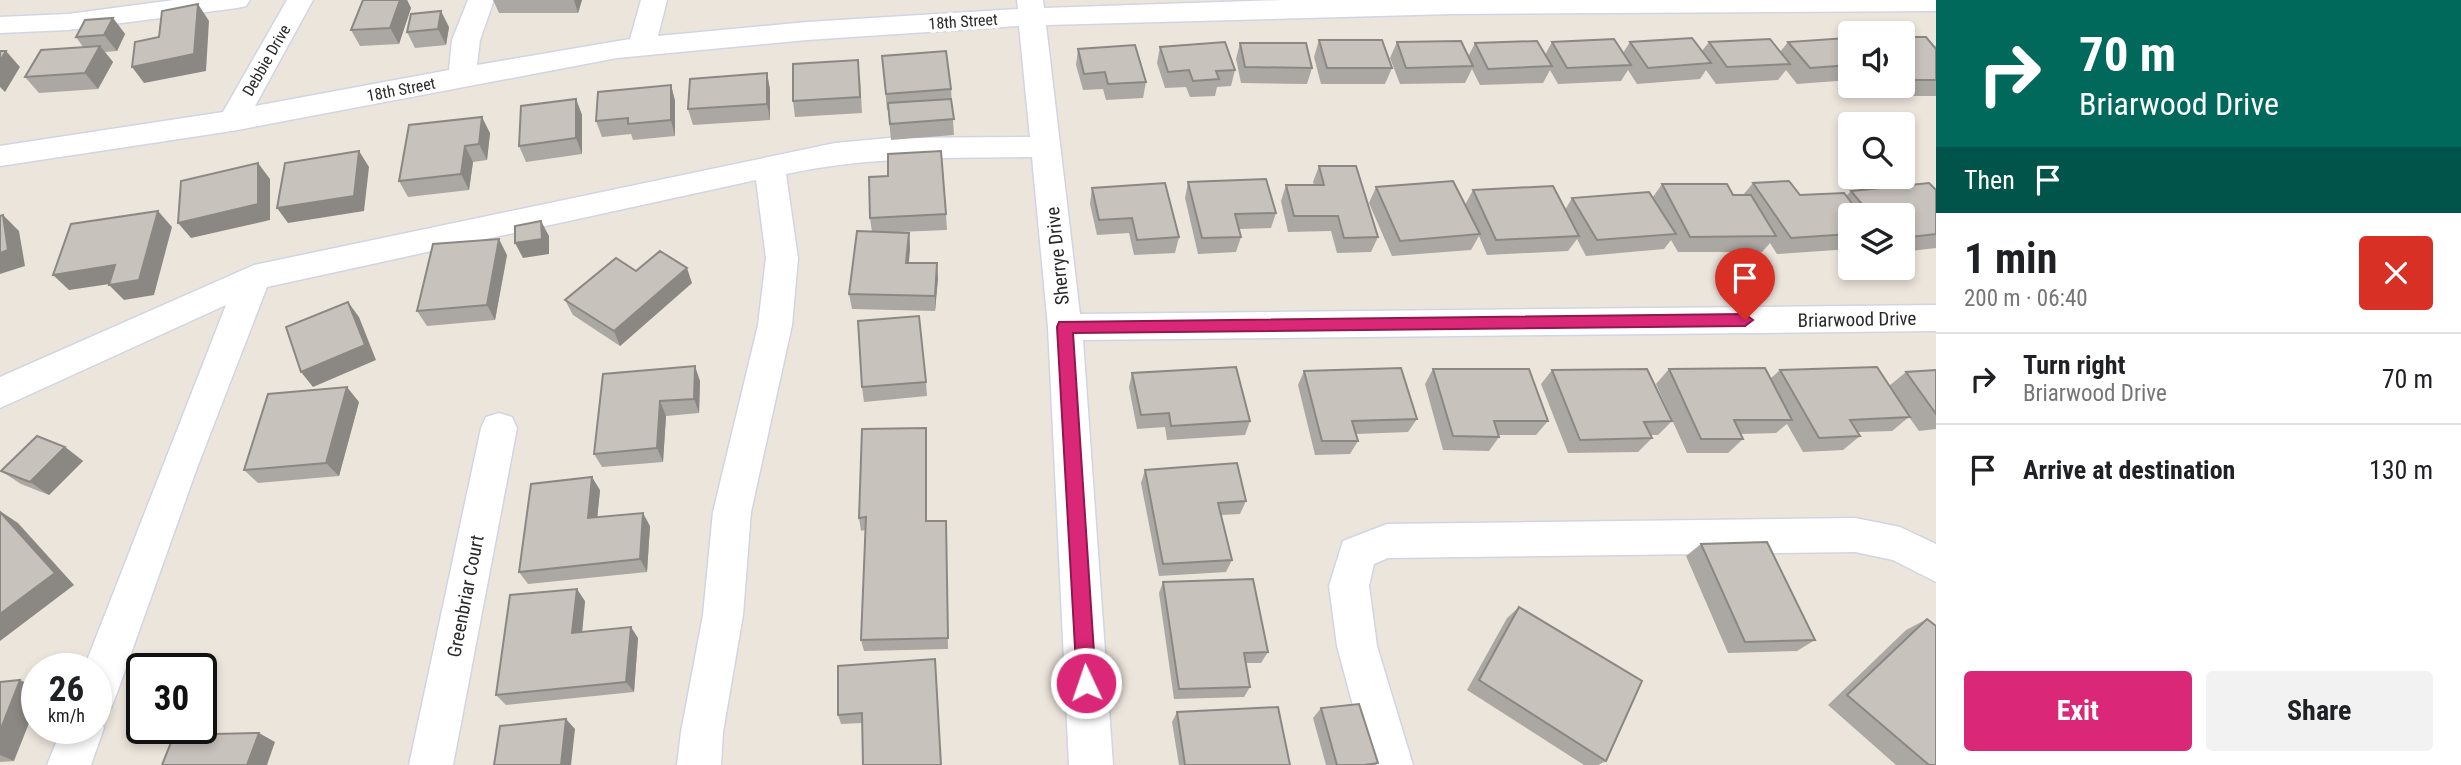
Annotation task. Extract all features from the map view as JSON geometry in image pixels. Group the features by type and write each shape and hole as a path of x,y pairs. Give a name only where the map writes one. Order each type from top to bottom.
{"street":[{"path":"0,25 68,22 237,0"},
{"name":"Debbie Drive","path":"232,121 300,0"},
{"path":"462,77 466,40 481,0"},
{"path":"642,46 654,0"},
{"path":"834,30 836,0"},
{"name":"18th Street","path":"0,156 75,147 232,121 642,46 834,30 1030,8 1378,3 1936,3"},
{"name":"Sherrye Drive","path":"1030,8 1065,327 1091,765"},
{"path":"0,393 254,277 835,153 889,148 1045,147"},
{"path":"699,765 702,732 723,615 732,512 775,326 782,258 770,168"},
{"path":"111,653 254,277"},
{"name":"Briarwood Drive","path":"1065,327 1936,318"},
{"name":"Greenbriar Court","path":"431,765 499,428"},
{"path":"1391,765 1357,646 1349,586 1357,553 1387,541 1855,535 1900,544 1936,564"},
{"path":"69,765 77,744"}],"building":[{"path":"363,0 400,0 390,28 351,30"},
{"path":"198,4 194,54 132,67 135,42 159,37 162,11"},
{"path":"441,11 438,29 407,32 411,14"},
{"path":"113,18 104,35 76,37 85,20"},
{"path":"1915,37 1926,37 1936,49 1936,80 1915,80"},
{"path":"1692,38 1711,63 1648,68 1630,42"},
{"path":"1614,39 1631,65 1567,68 1552,42"},
{"path":"1770,39 1790,64 1727,67 1709,42"},
{"path":"1838,39 1838,66 1810,68 1788,42"},
{"path":"1319,40 1382,40 1392,68 1327,68"},
{"path":"1461,41 1473,66 1406,68 1397,42"},
{"path":"1537,41 1552,66 1488,69 1475,43"},
{"path":"1225,42 1235,70 1216,71 1219,79 1193,81 1189,70 1168,72 1160,47"},
{"path":"1240,43 1306,43 1312,68 1245,67"},
{"path":"1135,45 1146,82 1108,84 1105,72 1084,74 1078,49"},
{"path":"100,46 85,73 25,77 41,50"},
{"path":"946,51 951,89 886,94 882,56"},
{"path":"858,60 860,97 793,101 793,64"},
{"path":"767,73 767,104 688,109 690,79"},
{"path":"671,85 671,120 628,124 628,118 596,121 598,92"},
{"path":"576,99 576,138 519,146 521,106"},
{"path":"951,99 954,119 890,124 888,103"},
{"path":"482,117 479,144 465,146 461,174 399,181 409,125"},
{"path":"359,151 354,196 277,208 285,163"},
{"path":"941,151 946,214 870,218 869,177 888,176 888,154"},
{"path":"258,163 258,204 178,223 181,181"},
{"path":"1319,166 1356,166 1378,237 1344,238 1338,216 1294,216 1286,185 1324,185"},
{"path":"1266,179 1276,213 1235,214 1241,237 1202,238 1188,182"},
{"path":"1453,181 1480,234 1400,241 1376,187"},
{"path":"1789,181 1800,195 1844,193 1852,203 1838,203 1838,235 1791,238 1753,183"},
{"path":"1165,183 1179,237 1137,240 1132,218 1099,220 1092,188"},
{"path":"1929,183 1936,190 1936,234 1915,236 1915,203 1861,203 1851,191 1915,189 1915,184"},
{"path":"1662,184 1727,184 1733,195 1751,195 1776,236 1690,237"},
{"path":"1553,186 1579,236 1496,240 1473,190"},
{"path":"1649,192 1676,234 1597,240 1572,198"},
{"path":"158,211 139,280 109,285 115,265 53,275 71,224"},
{"path":"3,215 8,250 0,253 0,216"},
{"path":"541,221 542,239 515,243 515,226"},
{"path":"857,231 909,233 906,263 937,263 935,296 849,294"},
{"path":"499,239 487,305 417,311 433,244"},
{"path":"660,251 687,268 614,331 565,300 616,258 636,271"},
{"path":"348,302 365,345 301,372 286,327"},
{"path":"919,316 926,382 862,387 858,321"},
{"path":"695,366 694,399 660,401 657,448 594,454 603,374"},
{"path":"1236,367 1250,421 1171,426 1169,413 1141,415 1132,373"},
{"path":"1877,367 1910,417 1850,420 1860,436 1819,438 1780,370"},
{"path":"1401,368 1417,419 1352,421 1358,441 1322,441 1304,371"},
{"path":"1765,368 1792,420 1734,420 1743,439 1701,439 1669,369"},
{"path":"1433,369 1529,369 1548,421 1494,421 1499,437 1453,436"},
{"path":"1647,369 1672,421 1644,422 1652,438 1580,440 1552,370"},
{"path":"1936,370 1936,414 1906,372"},
{"path":"347,387 326,463 244,470 268,394"},
{"path":"926,428 926,521 946,521 948,638 861,640 866,517 859,518 862,429"},
{"path":"37,436 65,447 30,482 1,471"},
{"path":"1237,463 1246,501 1218,503 1232,560 1163,564 1145,470"},
{"path":"592,477 588,518 643,513 640,559 519,572 531,484"},
{"path":"0,512 55,573 0,614"},
{"path":"1767,542 1815,640 1745,642 1701,544"},
{"path":"1253,579 1268,652 1244,653 1250,687 1179,689 1163,582"},
{"path":"577,589 572,633 631,627 626,682 496,695 510,595"},
{"path":"1519,607 1642,681 1606,761 1479,680"},
{"path":"1927,619 1936,626 1936,765 1929,765 1847,695"},
{"path":"935,659 941,765 863,765 862,713 838,715 838,666"},
{"path":"20,680 0,731 0,682"},
{"path":"1359,704 1378,763 1337,765 1321,708"},
{"path":"1278,707 1290,765 1185,765 1177,712"},
{"path":"566,719 561,765 494,765 500,726"},
{"path":"259,733 247,765 162,765 170,744 217,744 217,734"}],"route":[{"path":"1086,683 1065,327 1745,320"}]}
